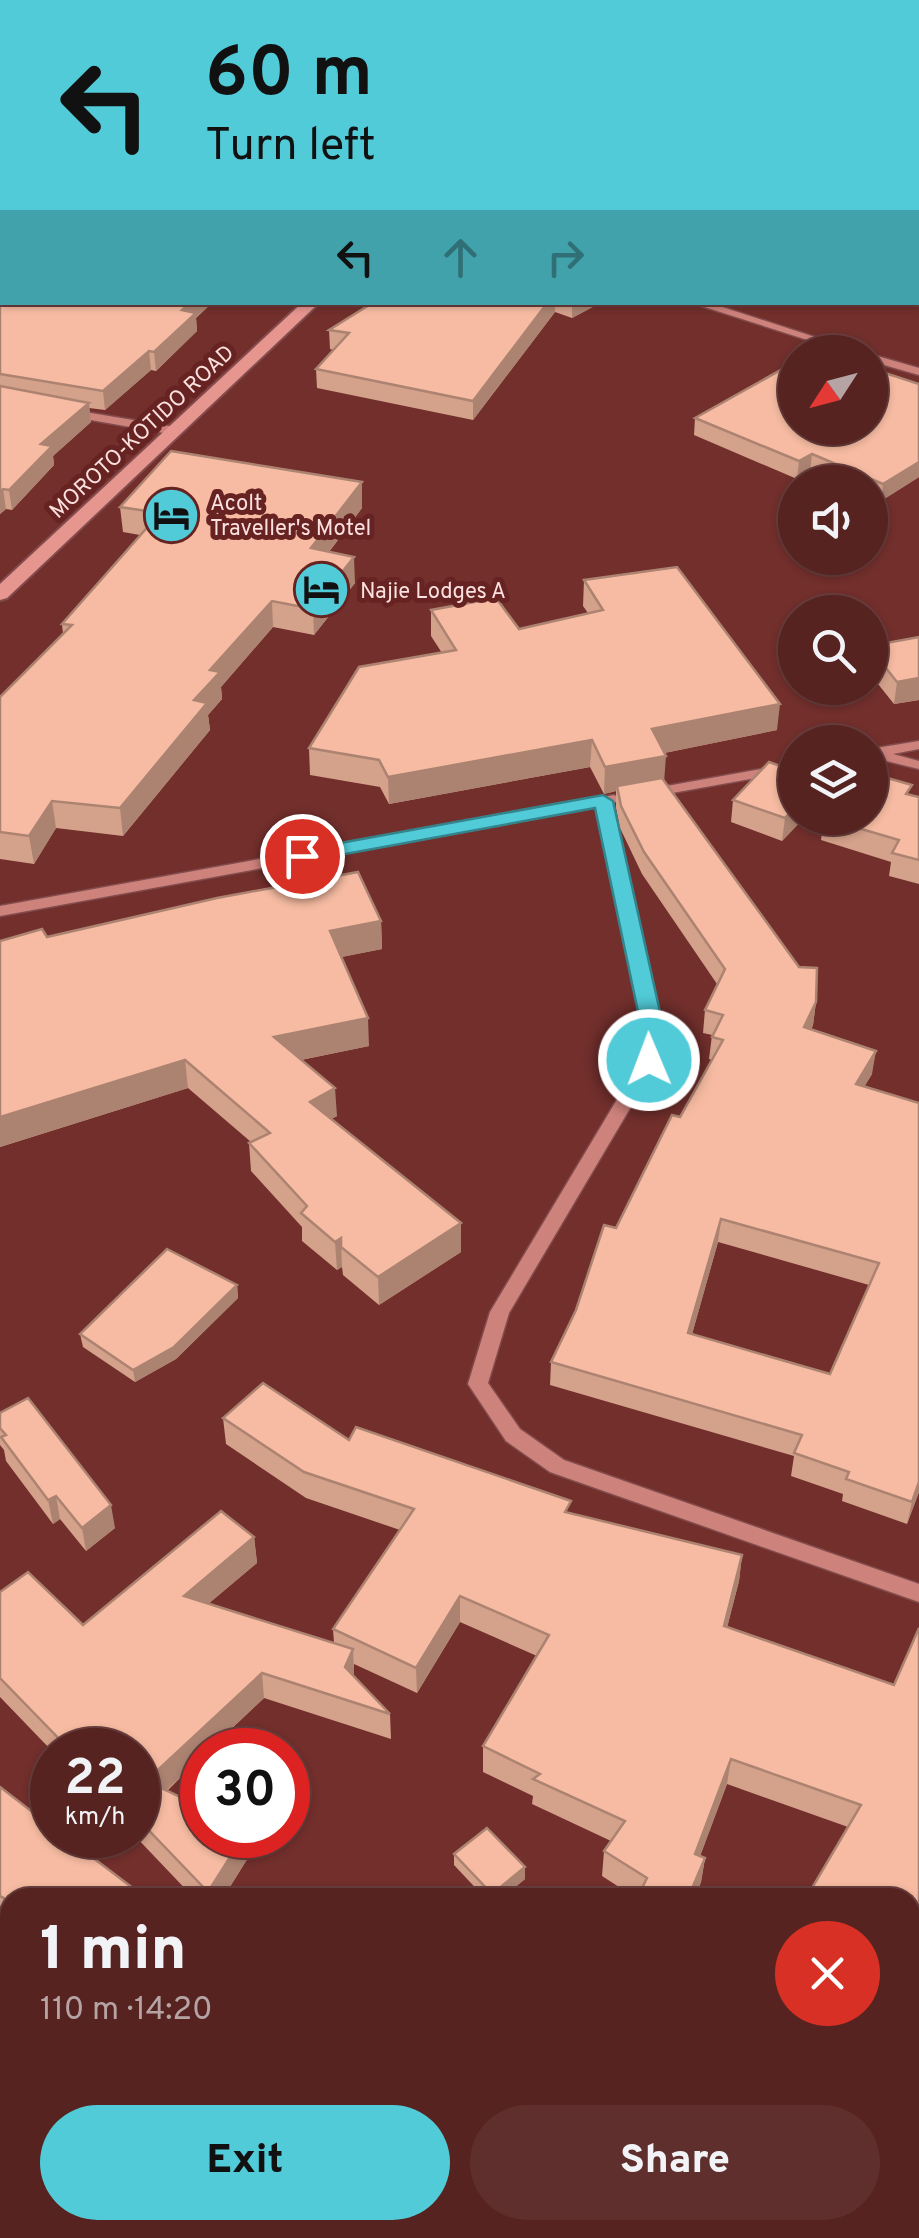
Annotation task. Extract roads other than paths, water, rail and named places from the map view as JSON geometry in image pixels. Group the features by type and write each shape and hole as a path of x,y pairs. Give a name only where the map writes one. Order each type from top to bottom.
{"main road":[{"name":"MOROTO-KOTIDO ROAD","path":"0,594 310,305"}],"street":[{"path":"704,305 800,335"},
{"path":"888,363 919,372"},
{"path":"49,409 174,430"},
{"path":"888,750 919,745"},
{"path":"888,758 919,766"},
{"path":"642,794 778,769"},
{"path":"0,911 613,799 649,1012 649,1060 500,1312 478,1384 513,1435 557,1466 919,1593"}],"place":[{"name":"Acolt Traveller's Motel","path":"171,515"},
{"name":"Najie Lodges A","path":"321,590"}]}
